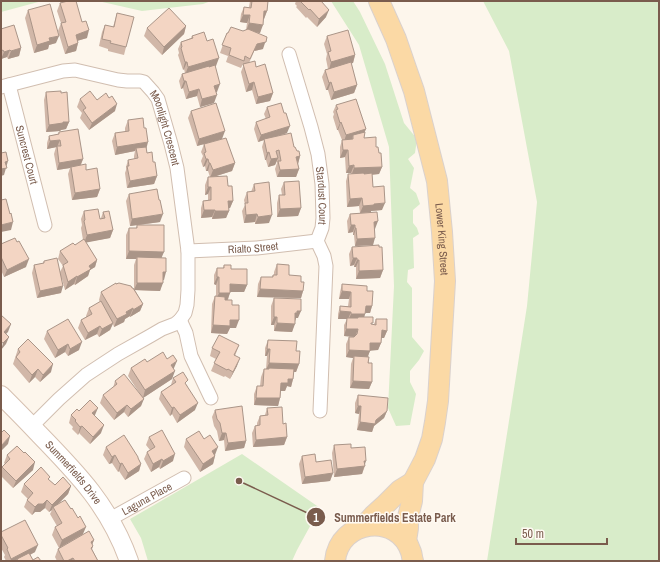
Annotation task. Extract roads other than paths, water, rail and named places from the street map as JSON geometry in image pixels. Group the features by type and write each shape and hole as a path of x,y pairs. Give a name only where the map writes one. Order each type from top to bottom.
{"main road":[{"name":"Lower King Street","path":"380,1 396,39 414,91 436,181 445,281 436,415 432,439 425,459 413,482 412,501 408,517 406,541"},
{"name":"Lower King Street","path":"335,561 339,546 346,537 354,530 364,526 400,490 413,482"},
{"path":"364,526 376,525 387,527 398,533 406,541 413,561"}],"street":[{"name":"Stardust Court","path":"289,54 318,154 322,184 323,218 322,228 317,241 324,256 326,266 320,411"},
{"name":"Moonlight Crescent","path":"5,86 62,71 75,70 118,80 144,82 153,92 158,99 178,174 188,251 187,305 185,313 180,320"},
{"name":"Suncrest Court","path":"5,86 45,225"},
{"name":"Rialto Street","path":"188,251 257,248 317,241"},
{"path":"32,426 58,399 86,375 118,354 180,320 186,333 191,356 211,398"},
{"name":"Summerfields Drive","path":"1,395 76,472 106,512 120,539 129,561"},
{"name":"Laguna Place","path":"110,519 184,478"}],"place":[{"name":"Summerfields Estate Park","path":"239,481"}]}
